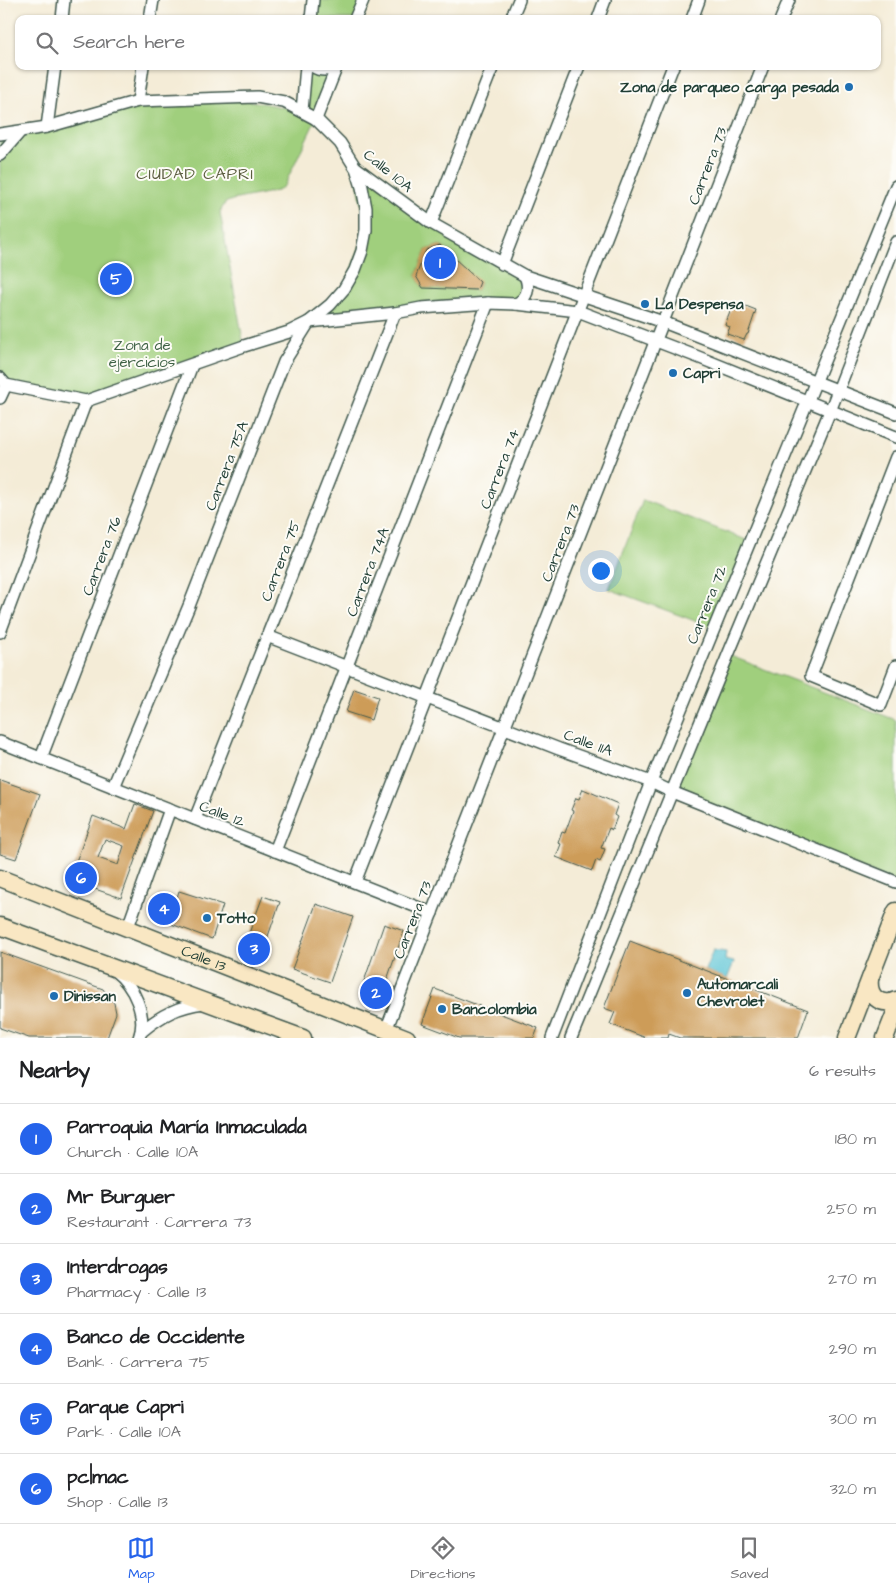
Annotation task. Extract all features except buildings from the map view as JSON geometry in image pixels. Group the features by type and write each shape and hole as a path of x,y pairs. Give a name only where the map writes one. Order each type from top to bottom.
{"main road":[{"name":"Calle 13","path":"0,878 407,1038"},
{"path":"847,1038 896,911"},
{"path":"0,926 303,1038"},
{"path":"870,979 871,993 875,998 881,1002 888,1003 896,1000"},
{"path":"885,1038 896,1010"}],"street":[{"path":"62,15 64,0"},
{"path":"151,15 153,0"},
{"path":"312,15 314,0"},
{"path":"357,15 363,0"},
{"path":"513,15 519,0"},
{"path":"599,15 605,0"},
{"path":"693,15 699,0"},
{"path":"783,15 789,0"},
{"path":"47,127 54,70"},
{"path":"138,101 142,70"},
{"path":"302,111 306,70"},
{"path":"316,120 335,70"},
{"path":"431,223 491,70"},
{"path":"502,264 577,70"},
{"name":"Carrera 74","path":"355,882 671,70"},
{"name":"Carrera 73","path":"386,1030 761,70"},
{"name":"Calle 10A","path":"0,134 47,127 138,101 257,96 284,102 316,120 340,142 355,167 431,223 525,276 663,322 896,413"},
{"path":"0,155 20,132"},
{"name":"Carrera 75A","path":"113,787 188,606 284,362 309,322 330,305 344,289 355,270 366,230 366,208 362,187 355,167"},
{"name":"Carrera 72","path":"552,1038 651,782 896,186"},
{"path":"571,1038 830,411 896,242"},
{"path":"516,304 524,298 528,290 525,276"},
{"path":"0,398 3,382 86,402 289,332 309,322 394,313 421,308 488,303 516,304 578,311 896,437"},
{"name":"Carrera 74A","path":"275,850 488,303"},
{"name":"Carrera 75","path":"195,819 394,313"},
{"name":"Carrera 76","path":"41,758 192,365"},
{"path":"0,632 86,402"},
{"path":"896,457 810,676 881,705 896,666"},
{"name":"Calle 11A","path":"267,636 651,782 896,882"},
{"name":"Calle 12","path":"0,742 432,913"},
{"path":"128,927 170,809"},
{"path":"108,965 126,982 136,997 141,1014 140,1035"},
{"path":"140,1035 155,1020 171,1010 207,1002"}],"green space":[{"path":"313,0 363,0 357,15 312,15"},
{"name":"Zona de ejercicios","path":"306,70 335,70 316,119 284,186 277,191 232,200 225,203 220,212 244,346 86,401 6,385 0,398 0,134 138,101 231,97 302,111"},
{"path":"355,167 431,223 525,276 524,298 309,322 344,289 366,230","holes":["440,245 480,283 477,290 423,288 416,276 426,250"]},
{"path":"643,500 749,541 714,628 609,589"},
{"path":"728,655 896,720 896,882 672,792"}],"water":[{"path":"713,950 726,952 725,960 734,962 727,979 705,970"}],"place":[{"name":"Zona de parqueo carga pesada","path":"849,87"},
{"name":"Parroquia María Inmaculada","path":"440,263"},
{"name":"Parque Capri","path":"116,279"},
{"name":"La Despensa","path":"645,304"},
{"name":"Capri","path":"673,373"},
{"name":"pc|mac","path":"81,878"},
{"name":"Banco de Occidente","path":"164,909"},
{"name":"Totto","path":"207,918"},
{"name":"Interdrogas","path":"254,949"},
{"name":"Mr Burguer","path":"376,993"},
{"name":"Automarcali Chevrolet","path":"687,993"},
{"name":"Dinissan","path":"54,996"},
{"name":"Bancolombia","path":"442,1009"}],"district":[{"name":"CIUDAD CAPRI","path":"195,174"}]}
